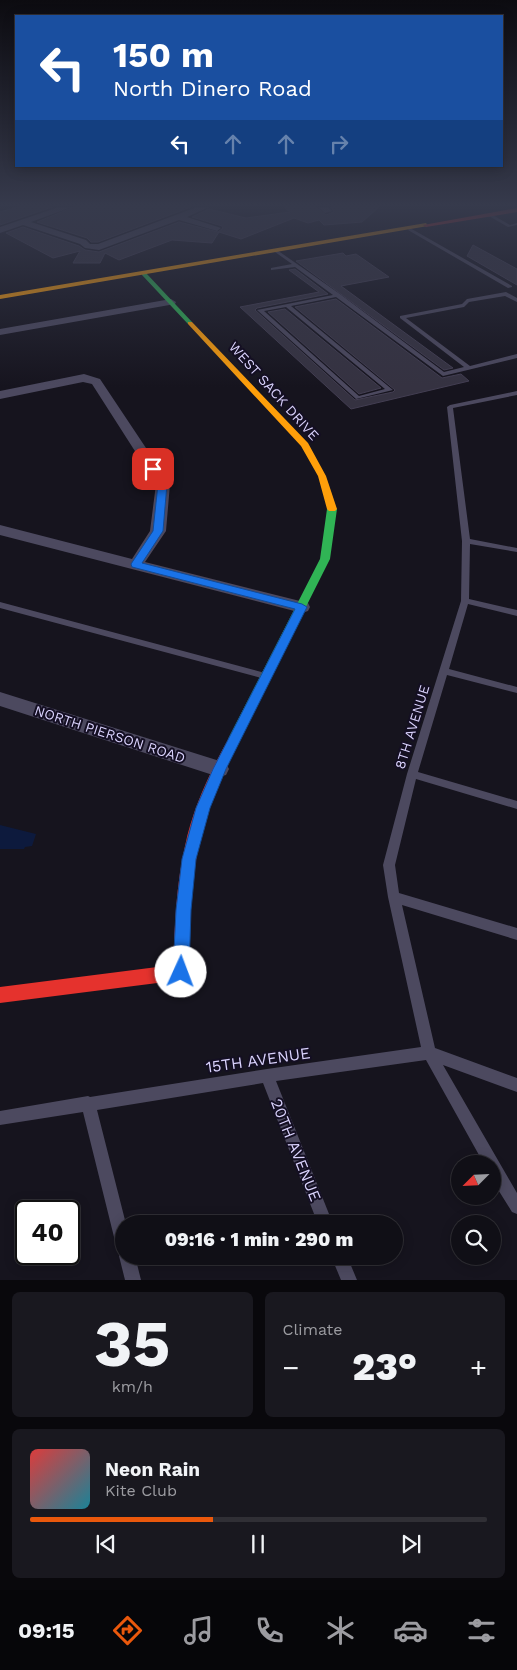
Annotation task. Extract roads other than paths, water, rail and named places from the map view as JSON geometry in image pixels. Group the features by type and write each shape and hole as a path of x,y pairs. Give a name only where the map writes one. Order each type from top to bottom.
{"street":[{"path":"0,297 186,267"},
{"name":"WEST SACK DRIVE","path":"0,995 181,972 183,910 189,859 203,808 219,769 325,559 332,507 322,476 305,445 144,274"},
{"path":"0,332 171,302"},
{"path":"0,395 84,378 92,379 96,382 163,484 158,531 136,564"},
{"path":"0,530 302,607"},
{"name":"NORTH PIERSON ROAD","path":"0,699 219,769"}],"lane":[{"path":"273,269 286,267"},
{"path":"298,267 443,374 517,356"},
{"path":"472,267 510,287"},
{"path":"468,367 402,317 464,305 467,301 506,294 517,300"},
{"path":"287,305 390,390 358,398 260,310 338,295"},
{"name":"8TH AVENUE","path":"487,1155 428,1053 394,897 389,865 412,774 465,601 466,540 450,407 517,393"},
{"path":"466,540 517,550"},
{"path":"465,601 517,613"},
{"path":"0,605 266,676"},
{"path":"444,672 517,690"},
{"path":"412,774 517,805"},
{"path":"394,897 517,934"},
{"name":"15TH AVENUE","path":"0,1118 88,1103 428,1053 517,1085"},
{"name":"20TH AVENUE","path":"266,1076 322,1215"},
{"path":"88,1103 116,1215"},
{"name":"8TH AVENUE","path":"501,1179 517,1207"},
{"path":"129,1265 133,1280"},
{"path":"343,1265 349,1280"}],"water":[{"path":"0,825 36,834 32,846 25,847 24,849 0,849"}]}
